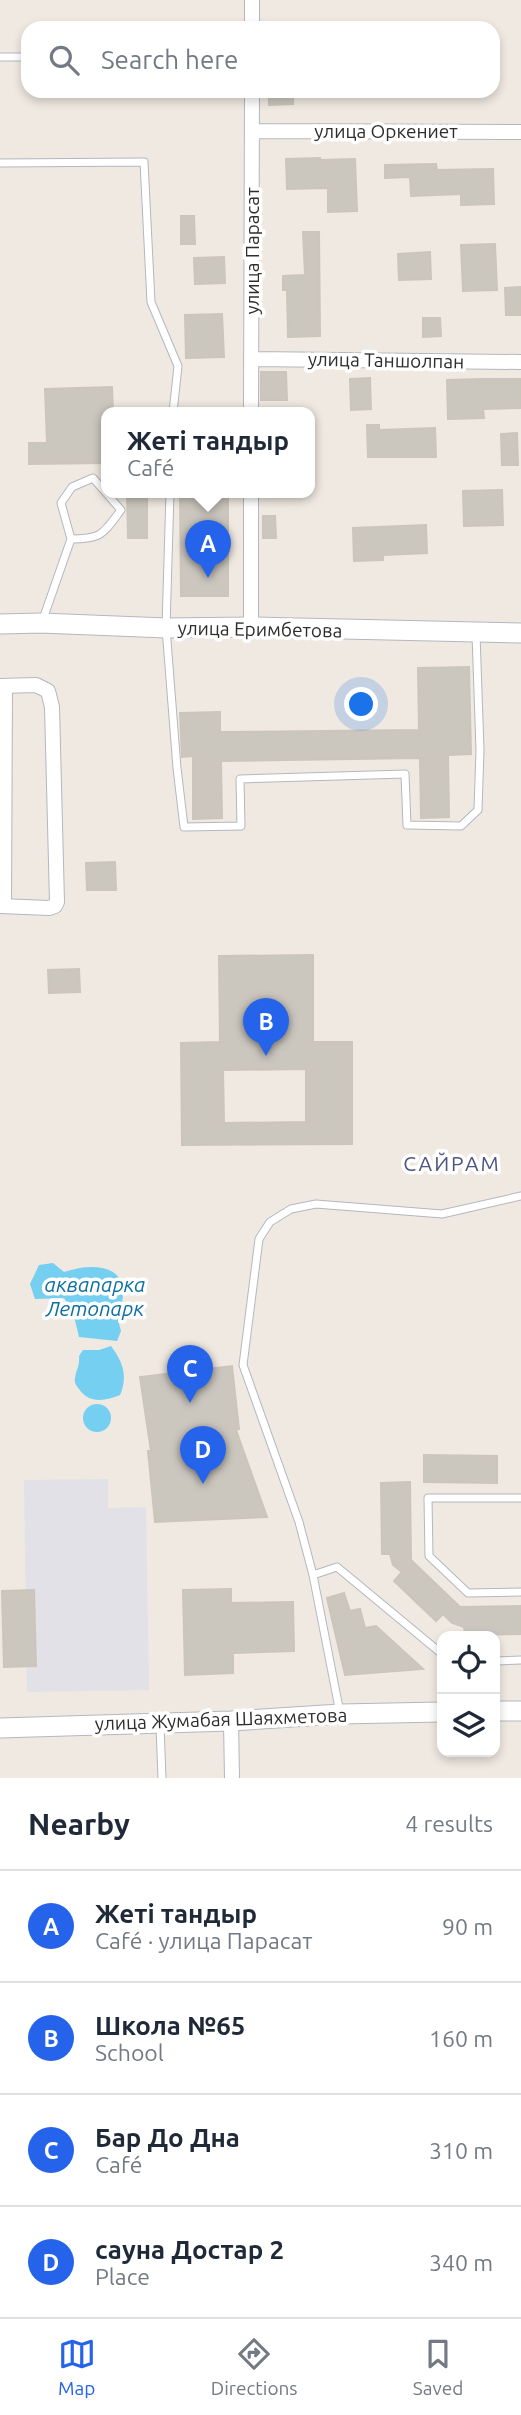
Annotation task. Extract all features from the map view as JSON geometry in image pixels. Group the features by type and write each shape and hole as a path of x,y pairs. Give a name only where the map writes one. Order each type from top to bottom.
{"main road":[{"name":"улица Еримбетова","path":"0,624 521,634"},
{"path":"500,1711 521,1711"},
{"name":"улица Жумабая Шаяхметова","path":"0,1728 437,1712"}],"street":[{"path":"252,0 252,21"},
{"name":"улица Парасат","path":"251,407 252,98"},
{"name":"улица Оркениет","path":"252,131 521,132"},
{"name":"улица Таншолпан","path":"251,359 521,362"},
{"path":"251,498 251,627"},
{"path":"36,685 48,691 51,707 57,902 49,908 2,906 2,686 36,685"},
{"path":"231,1721 232,1778"}],"lane":[{"path":"0,57 21,57"},
{"path":"0,163 144,162 151,302 178,366 174,407"},
{"path":"41,623 71,539 61,503 72,487 93,478 101,487"},
{"path":"71,539 95,539 108,528 121,510 110,498"},
{"path":"170,498 166,628 184,827 241,826 240,779 405,774 407,825 461,826 478,810 480,750 476,634"},
{"path":"340,1714 313,1575 299,1522 243,1365 259,1239 270,1222 291,1209 316,1204 442,1214 521,1196"},
{"path":"521,1498 428,1498 429,1556 468,1593 521,1592"},
{"path":"313,1575 337,1567 437,1650"},
{"path":"500,1661 521,1660"},
{"path":"160,1723 162,1778"}],"shaded area":[{"path":"108,1479 108,1508 146,1507 149,1690 27,1692 24,1480"}],"water":[{"name":"аквапарка Летопарк","path":"53,1263 64,1272 78,1268 103,1268 119,1278 123,1288 117,1316 121,1331 117,1341 79,1337 73,1312 64,1298 35,1299 30,1284 39,1265"},
{"path":"111,1346 123,1369 124,1382 120,1395 103,1400 92,1399 83,1394 75,1383 79,1356 83,1350 99,1350"},
{"path":"97,1404 107,1408 111,1418 107,1428 97,1432 87,1428 83,1418 87,1408"}],"building":[{"path":"269,98 293,98 293,104 269,105"},
{"path":"286,159 355,159 357,211 328,212 328,188 287,189"},
{"path":"436,164 437,170 493,169 494,204 461,205 461,194 411,196 410,177 385,178 385,165"},
{"path":"181,216 194,216 195,244 181,244"},
{"path":"303,232 319,232 320,336 288,337 287,290 283,290 283,276 305,275"},
{"path":"495,244 497,290 463,291 461,245"},
{"path":"430,252 431,279 399,280 398,254"},
{"path":"224,257 225,283 195,284 194,258"},
{"path":"521,287 521,315 506,315 505,288"},
{"path":"222,314 224,357 186,358 185,315"},
{"path":"423,318 440,318 441,336 423,337"},
{"path":"261,372 286,372 287,400 261,400"},
{"path":"370,378 371,409 351,410 350,379"},
{"path":"521,379 521,408 483,409 484,418 448,419 447,380"},
{"path":"112,387 113,407 101,407 101,463 29,464 29,443 47,443 45,389"},
{"path":"367,425 379,425 379,430 435,428 436,457 368,457"},
{"path":"517,433 518,465 502,465 501,434"},
{"path":"502,490 503,525 464,526 463,491"},
{"path":"127,498 147,498 147,538 128,538"},
{"path":"180,498 228,498 228,596 181,596"},
{"path":"263,516 275,516 276,538 263,538"},
{"path":"426,525 427,553 383,555 383,560 354,561 353,528"},
{"path":"469,667 471,754 448,755 449,817 421,818 420,758 221,761 222,818 193,819 193,756 182,757 180,713 220,712 220,732 419,730 418,668"},
{"path":"115,862 116,890 87,890 86,863"},
{"path":"313,955 313,1042 352,1042 352,1144 182,1145 181,1043 220,1042 219,956","holes":["306,1069 306,1122 224,1123 223,1070"]},
{"path":"79,969 80,992 49,993 48,970"},
{"path":"232,1366 239,1429 236,1430 267,1517 155,1522 148,1451 151,1451 140,1377"},
{"path":"424,1455 497,1456 497,1483 424,1482"},
{"path":"410,1482 411,1560 460,1607 521,1606 521,1634 464,1631 464,1627 452,1623 443,1614 436,1621 394,1581 402,1572 393,1565 390,1554 382,1554 381,1483"},
{"path":"231,1589 231,1603 293,1602 294,1651 233,1653 233,1673 185,1675 183,1590"},
{"path":"34,1590 36,1666 4,1667 2,1591"},
{"path":"344,1593 350,1611 360,1609 365,1628 376,1626 423,1669 345,1675 327,1598"}],"place":[{"name":"Жеті тандыр","path":"208,578"},
{"name":"Школа №65","path":"266,1056"},
{"name":"Бар До Дна","path":"190,1403"},
{"name":"сауна Достар 2","path":"203,1484"}],"district":[{"name":"САЙРАМ","path":"452,1163"}]}
